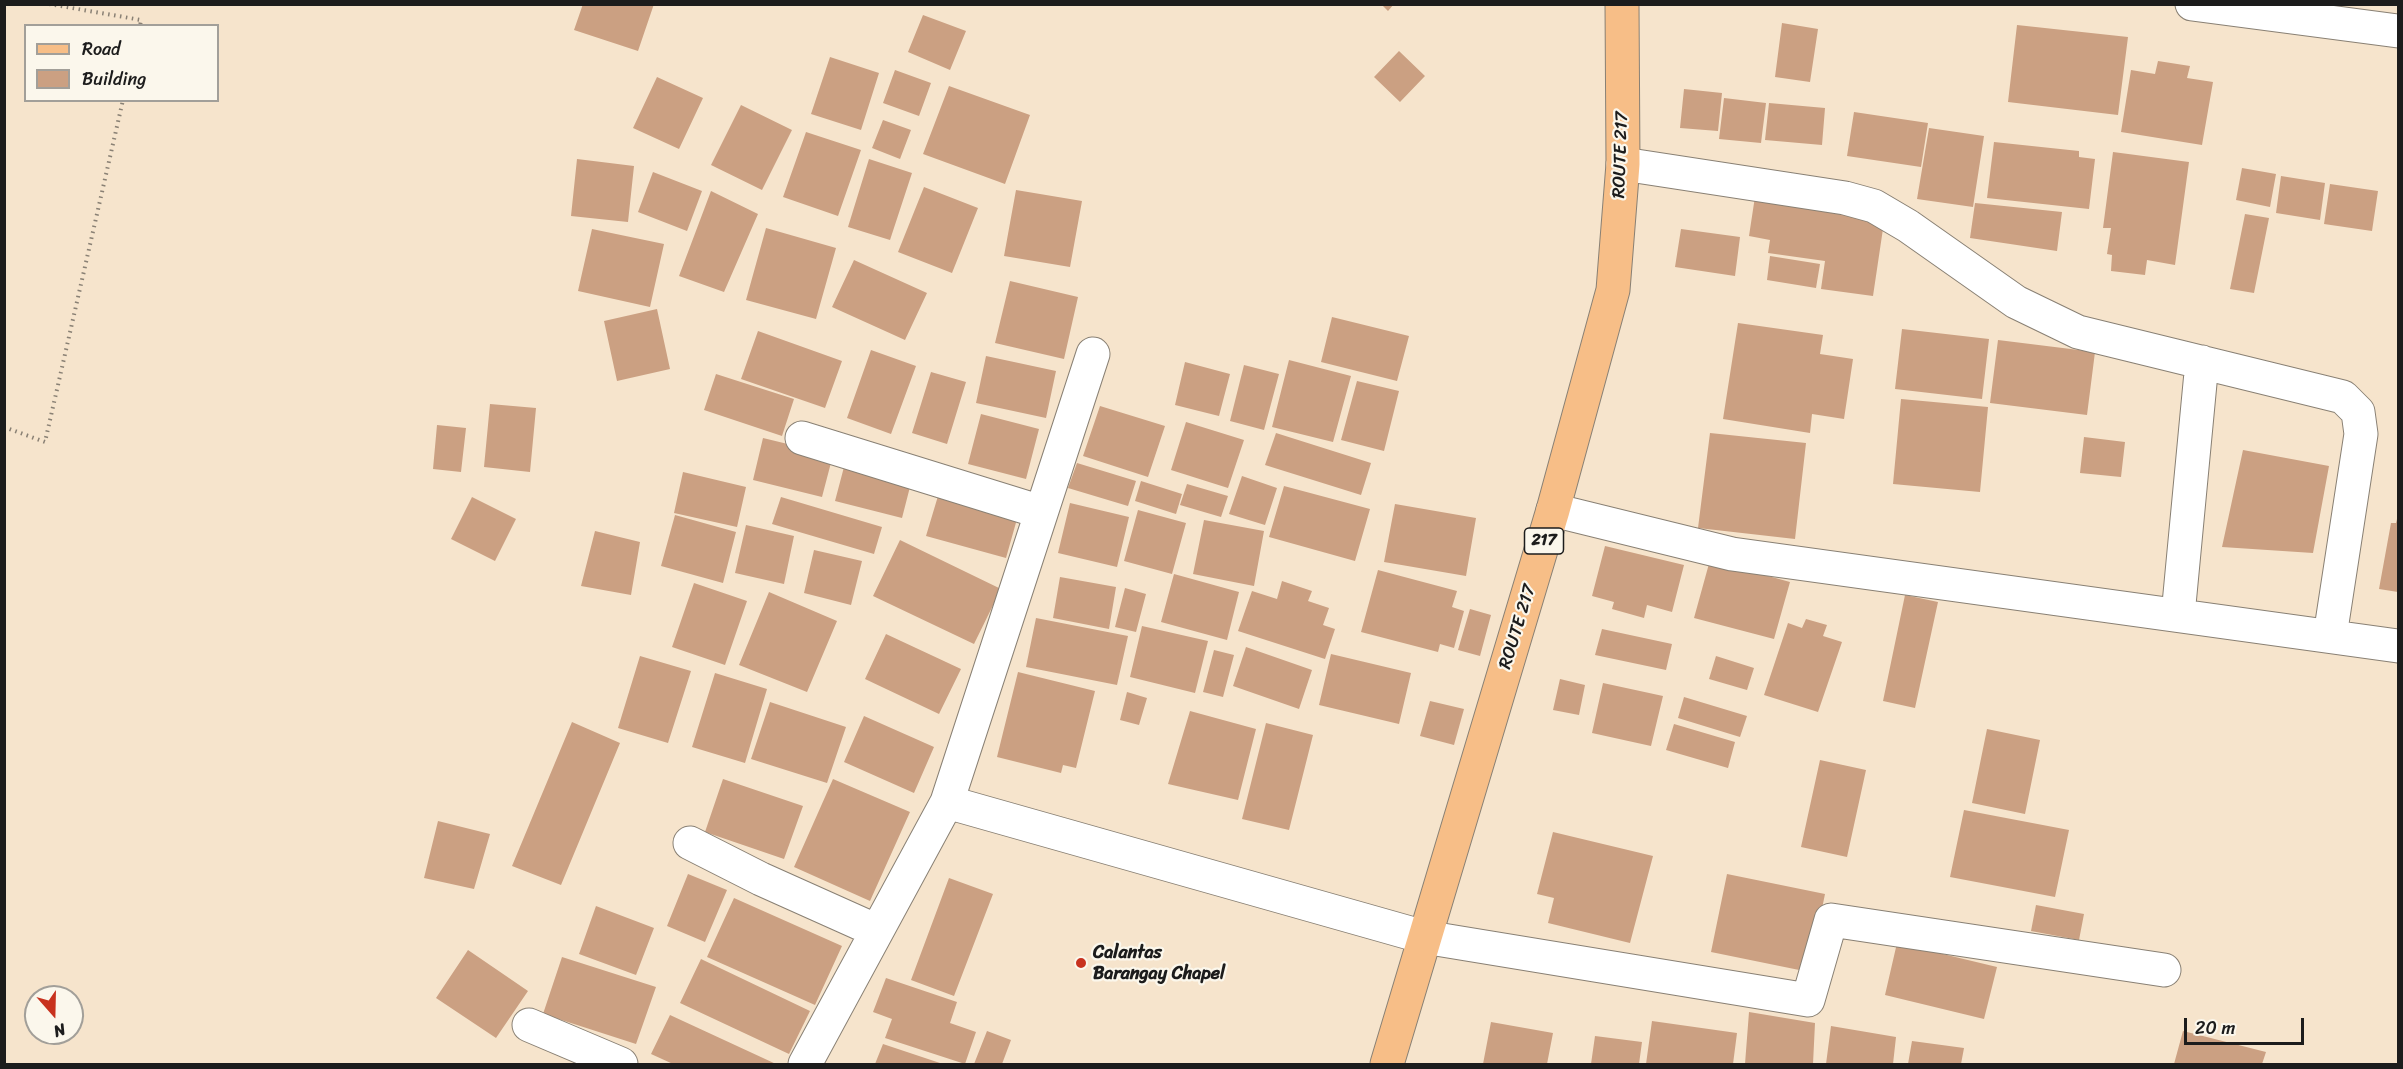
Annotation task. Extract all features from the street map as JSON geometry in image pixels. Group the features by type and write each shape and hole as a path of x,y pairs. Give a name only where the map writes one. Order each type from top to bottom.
{"main road":[{"name":"ROUTE 217","path":"1387,1065 1553,510 1613,290 1623,164 1622,4"}],"street":[{"path":"2192,4 2398,31"},
{"path":"1623,164 1845,198 1874,206 1908,226 2016,302 2078,332 2343,397 2358,412 2361,434 2330,636"},
{"path":"805,1065 947,802 1093,354"},
{"path":"2178,615 2202,362"},
{"path":"802,438 1041,512"},
{"path":"1553,510 1732,554 2398,646"},
{"path":"947,802 1424,937 1808,1000 1831,921 2164,970"},
{"path":"690,843 761,879 877,931"},
{"path":"529,1025 621,1065"}],"path":[{"path":"49,4 141,20 140,24"},
{"path":"4,428 45,442 123,102"}],"building":[{"path":"583,4 654,4 638,51 574,30"},
{"path":"1381,4 1394,4 1388,11"},
{"path":"923,15 966,31 950,70 908,52"},
{"path":"1782,23 1818,29 1810,82 1775,77"},
{"path":"2017,25 2128,37 2118,115 2008,102"},
{"path":"1399,51 1425,76 1400,102 1374,77"},
{"path":"830,57 879,73 861,130 811,114"},
{"path":"2158,61 2190,66 2187,78 2213,82 2202,145 2121,132 2131,70 2155,74"},
{"path":"895,70 931,83 919,116 883,103"},
{"path":"657,77 703,98 679,149 633,128"},
{"path":"949,86 1030,115 1005,184 923,154"},
{"path":"1684,89 1722,93 1718,131 1680,128"},
{"path":"1724,98 1766,103 1761,143 1719,139"},
{"path":"1769,103 1825,108 1822,145 1765,140"},
{"path":"741,105 792,130 762,190 711,165"},
{"path":"1854,112 1928,123 1921,167 1847,156"},
{"path":"883,120 911,130 900,159 872,148"},
{"path":"1929,128 1984,136 1973,207 1917,199"},
{"path":"806,132 861,150 838,216 783,197"},
{"path":"1994,142 2079,151 2079,157 2095,159 2089,209 1987,198"},
{"path":"2113,152 2189,162 2175,265 2147,260 2145,275 2111,271 2112,255 2107,254 2111,228 2103,228"},
{"path":"577,159 634,166 628,222 571,216"},
{"path":"869,159 912,173 890,240 848,227"},
{"path":"2242,168 2276,174 2270,207 2236,200"},
{"path":"653,172 702,191 687,231 638,212"},
{"path":"2281,176 2325,183 2320,220 2276,213"},
{"path":"2330,184 2378,191 2372,231 2324,224"},
{"path":"924,187 978,208 952,273 898,252"},
{"path":"1016,190 1082,201 1070,267 1004,256"},
{"path":"1756,190 1884,222 1873,296 1821,289 1825,261 1768,253 1770,240 1749,236"},
{"path":"711,191 758,214 724,292 679,276"},
{"path":"1975,203 2062,212 2057,251 1970,238"},
{"path":"2245,214 2269,218 2254,293 2230,289"},
{"path":"766,228 836,248 816,319 746,300"},
{"path":"592,229 664,244 650,307 578,291"},
{"path":"1681,229 1740,237 1735,276 1675,267"},
{"path":"1770,256 1820,264 1816,288 1767,280"},
{"path":"854,260 927,293 905,340 832,307"},
{"path":"1010,281 1078,297 1064,359 995,343"},
{"path":"657,309 670,369 617,381 604,321"},
{"path":"1332,317 1409,336 1397,381 1321,362"},
{"path":"1738,323 1823,335 1820,354 1853,359 1844,419 1812,414 1810,433 1723,419"},
{"path":"1902,329 1989,339 1982,399 1895,389"},
{"path":"758,331 842,361 825,408 741,379"},
{"path":"1998,340 2095,352 2087,415 1990,403"},
{"path":"871,350 916,366 891,434 847,418"},
{"path":"986,356 1056,371 1046,418 976,403"},
{"path":"1289,360 1351,376 1333,442 1272,427"},
{"path":"1185,362 1230,374 1219,416 1175,405"},
{"path":"1244,365 1279,374 1264,430 1230,421"},
{"path":"931,372 966,382 947,444 912,433"},
{"path":"716,374 794,399 782,436 704,410"},
{"path":"1357,381 1399,391 1384,451 1341,440"},
{"path":"1901,399 1988,407 1980,492 1893,484"},
{"path":"490,404 536,408 530,472 484,467"},
{"path":"1100,406 1165,426 1148,477 1083,456"},
{"path":"981,414 1039,429 1026,479 968,464"},
{"path":"1186,422 1244,440 1228,488 1171,470"},
{"path":"437,425 466,428 461,472 433,469"},
{"path":"1276,433 1371,463 1361,495 1265,465"},
{"path":"1710,433 1806,443 1795,539 1698,528"},
{"path":"2084,437 2125,442 2121,477 2080,473"},
{"path":"763,438 833,455 822,497 753,480"},
{"path":"2243,450 2329,466 2313,553 2222,547"},
{"path":"1077,463 1136,481 1128,506 1068,488"},
{"path":"844,467 911,483 902,518 835,501"},
{"path":"683,472 746,487 737,527 674,513"},
{"path":"1242,476 1277,488 1265,525 1229,514"},
{"path":"1141,481 1182,494 1176,514 1135,501"},
{"path":"1187,484 1228,496 1221,517 1180,505"},
{"path":"1284,486 1370,509 1355,561 1269,537"},
{"path":"938,496 1017,519 1006,558 926,536"},
{"path":"472,497 516,519 495,561 451,539"},
{"path":"781,497 882,527 874,554 772,524"},
{"path":"1070,503 1129,517 1117,567 1058,553"},
{"path":"1395,504 1476,518 1466,576 1384,562"},
{"path":"1138,510 1186,523 1172,574 1124,561"},
{"path":"675,515 736,532 723,583 661,566"},
{"path":"2397,519 2398,592 2379,589 2391,523 2396,523"},
{"path":"1204,520 1264,531 1254,586 1193,574"},
{"path":"746,525 794,536 784,584 735,573"},
{"path":"595,531 640,542 631,595 581,586"},
{"path":"900,540 1001,589 974,644 873,596"},
{"path":"1605,546 1684,565 1672,612 1647,605 1644,618 1612,609 1614,602 1592,596"},
{"path":"814,550 862,561 851,605 804,593"},
{"path":"1710,560 1790,582 1774,639 1694,618"},
{"path":"1378,570 1457,591 1452,607 1464,611 1454,648 1440,644 1438,652 1361,632"},
{"path":"1174,574 1239,592 1227,640 1161,622"},
{"path":"1060,577 1116,587 1109,629 1053,618"},
{"path":"1282,581 1312,591 1308,601 1329,608 1323,625 1335,629 1325,659 1238,631 1252,591 1277,599"},
{"path":"694,583 747,601 725,665 672,647"},
{"path":"1125,588 1146,594 1136,632 1115,627"},
{"path":"769,592 837,621 807,692 739,665"},
{"path":"1905,595 1938,602 1915,708 1883,701"},
{"path":"1470,609 1491,615 1480,656 1458,650"},
{"path":"1036,618 1128,636 1117,685 1026,667"},
{"path":"1806,619 1827,625 1823,636 1842,642 1818,712 1764,695 1788,623 1802,628"},
{"path":"1142,626 1208,641 1195,693 1130,677"},
{"path":"1602,629 1672,644 1666,670 1595,655"},
{"path":"886,634 961,669 939,714 865,679"},
{"path":"1246,647 1312,670 1299,709 1233,686"},
{"path":"1214,650 1234,655 1223,697 1203,692"},
{"path":"1331,654 1411,673 1399,724 1319,705"},
{"path":"640,656 691,671 668,743 618,728"},
{"path":"1716,656 1754,668 1747,690 1709,679"},
{"path":"1018,672 1095,691 1076,768 1063,765 1061,773 997,757"},
{"path":"715,673 767,689 745,763 692,747"},
{"path":"1560,679 1585,685 1579,715 1553,710"},
{"path":"1603,683 1663,696 1651,746 1592,733"},
{"path":"1127,692 1147,698 1139,725 1120,720"},
{"path":"1684,697 1747,716 1740,737 1678,718"},
{"path":"1430,701 1464,709 1454,745 1420,736"},
{"path":"770,702 846,727 827,783 751,759"},
{"path":"1190,711 1256,729 1238,800 1168,784"},
{"path":"864,716 934,747 914,793 844,762"},
{"path":"572,722 620,743 561,885 512,866"},
{"path":"1266,723 1313,735 1289,830 1242,819"},
{"path":"1674,724 1735,742 1728,768 1666,750"},
{"path":"1987,729 2040,740 2025,814 1972,803"},
{"path":"1820,760 1866,770 1847,857 1801,847"},
{"path":"723,779 803,806 784,859 705,832"},
{"path":"833,779 910,812 870,901 794,867"},
{"path":"1964,810 2069,830 2055,897 1950,877"},
{"path":"438,821 490,834 474,889 424,878"},
{"path":"1553,832 1653,856 1630,943 1548,923 1554,898 1537,894"},
{"path":"688,874 727,890 705,942 667,926"},
{"path":"1727,874 1825,894 1809,972 1711,952"},
{"path":"949,878 993,894 954,996 911,980"},
{"path":"734,898 842,946 815,1005 707,957"},
{"path":"2036,905 2084,914 2079,940 2031,931"},
{"path":"596,906 654,928 636,975 579,954"},
{"path":"1897,943 1997,967 1984,1019 1885,995"},
{"path":"468,950 528,991 496,1038 436,998"},
{"path":"562,957 656,987 636,1044 543,1014"},
{"path":"701,959 810,1011 789,1054 680,1003"},
{"path":"886,978 957,1002 950,1023 976,1032 965,1064 885,1038 892,1019 873,1012"},
{"path":"1749,1012 1815,1023 1813,1064 1745,1064"},
{"path":"670,1015 776,1064 673,1064 651,1054"},
{"path":"1652,1021 1737,1033 1733,1064 1646,1064"},
{"path":"1491,1022 1553,1033 1547,1064 1483,1064"},
{"path":"1831,1026 1896,1037 1893,1064 1826,1064"},
{"path":"987,1031 1011,1040 1002,1064 974,1064"},
{"path":"2183,1031 2266,1052 2262,1064 2174,1064"},
{"path":"1595,1036 1642,1042 1639,1064 1591,1064"},
{"path":"1912,1041 1964,1048 1961,1064 1908,1064"},
{"path":"883,1044 943,1064 875,1064"}],"place":[{"name":"Calantas Barangay Chapel","path":"1081,963"}]}
